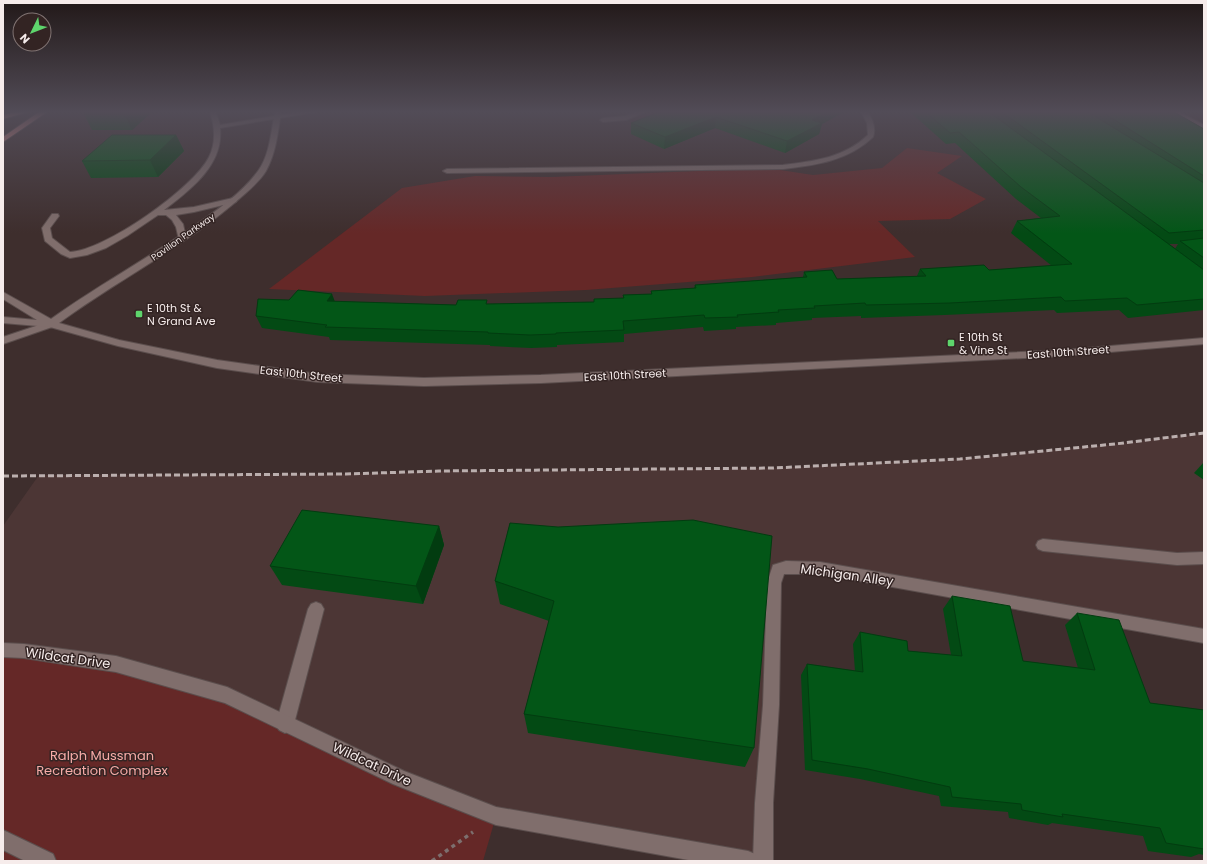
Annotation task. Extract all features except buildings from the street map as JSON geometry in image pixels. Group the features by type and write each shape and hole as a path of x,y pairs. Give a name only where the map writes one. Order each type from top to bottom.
{"main road":[{"path":"55,216 46,228 48,239 68,255 79,254 105,245 145,222 188,186 211,160 214,152"},
{"name":"Pavilion Parkway","path":"3,341 51,324 86,299 182,238 215,215 233,200 262,171 270,152"},
{"path":"447,171 783,167 838,157 847,152"},
{"path":"156,212 170,213 203,208 233,200"},
{"path":"170,213 181,225 182,238"},
{"name":"East 10th Street","path":"3,295 51,324"},
{"name":"East 10th Street","path":"3,320 51,324 118,343 217,364 318,378 424,382 541,379 1063,353 1204,341"},
{"path":"1043,545 1177,559 1204,558"},
{"name":"Michigan Alley","path":"763,861 764,803 771,705 774,583 778,569 786,567 820,568 1204,636"},
{"path":"285,724 316,609"},
{"name":"Wildcat Drive","path":"3,650 24,651 116,664 227,696 399,778 496,816 748,861"},
{"path":"3,840 46,861"}],"path":[{"path":"432,861 496,816"}],"shaded area":[{"path":"1204,433 1204,636 820,568 778,569 763,861 496,816 3,650 3,526 39,475 346,474 439,471 773,468 960,459 1115,444"}],"green space":[{"path":"902,152 937,152 962,156 937,173 986,199 950,219 878,221 915,257 752,277 586,290 425,296 269,289 402,188 475,176 552,177 767,168 813,175 882,168"},
{"name":"Ralph Mussman Recreation Complex","path":"3,650 24,651 227,695 496,816 483,861 3,861"}],"railway":[{"path":"3,476 346,474 439,471 773,468 960,459 1115,444 1204,433"}],"place":[{"name":"E 10th St & N Grand Ave","path":"139,314"},
{"name":"E 10th St & Vine St","path":"951,343"}]}
